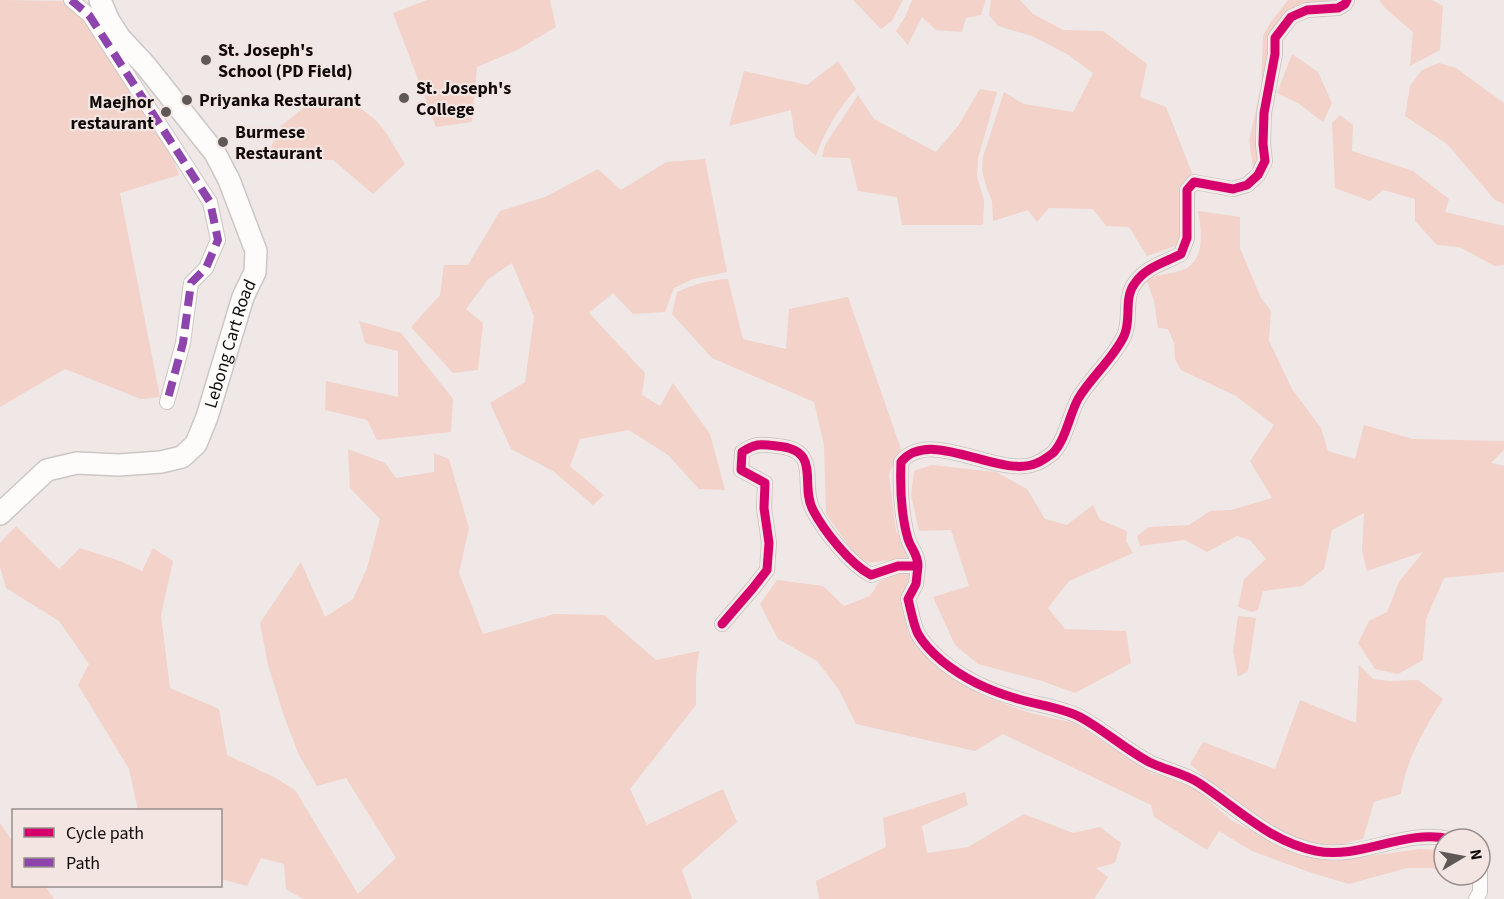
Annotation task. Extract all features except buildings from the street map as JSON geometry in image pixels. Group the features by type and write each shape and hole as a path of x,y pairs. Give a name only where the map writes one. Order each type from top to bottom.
{"highway":[{"name":"Lebong Cart Road","path":"0,514 47,470 77,463 119,465 161,462 182,457 196,444 207,417 243,297 255,272 256,251 229,180 215,153 146,66 120,38 99,0"}],"street":[{"path":"71,0 89,15 210,202 218,240 206,268 191,283 183,344 167,402"},
{"path":"1347,0 1338,8 1307,10 1291,17 1275,38 1275,54 1264,114 1265,161 1258,175 1246,185 1233,189 1194,182 1187,190 1187,238 1181,254 1147,269 1133,284 1127,304 1125,334 1079,398 1062,438 1052,453 1036,464 1022,466 931,451 908,454 901,462 901,495 905,527 908,542 918,558 916,584 908,599 918,634 941,660 963,675 1014,698 1079,716 1150,762 1198,782 1266,831 1293,845 1318,851 1344,851 1432,835"},
{"path":"722,624 767,570 770,543 764,508 765,483 741,470 742,452 754,444 792,448 804,458 808,470 811,508 861,570 871,575 898,566 918,566"}],"shaded area":[{"path":"0,0 63,1 88,23 133,98 172,155 179,175 120,193 160,397 141,399 65,369 0,407"},
{"path":"427,0 550,0 556,27 517,50 477,67 472,122 436,127 393,13"},
{"path":"853,0 903,0 892,21 881,29"},
{"path":"912,0 986,0 981,15 966,18 962,32 936,30 922,17 908,45 896,31"},
{"path":"991,0 1020,0 1033,14 1063,30 1103,31 1147,64 1140,97 1166,107 1192,173 1183,188 1185,235 1175,246 1147,256 1129,227 1106,226 1093,209 1049,208 1037,222 1028,210 993,221 992,201 982,170 983,157 1004,92 1024,104 1073,112 1093,73 1067,54 1032,36 998,26 989,15"},
{"path":"1288,0 1334,0 1300,5 1289,11 1268,37 1269,64 1260,163 1253,167 1249,140 1261,89 1263,36"},
{"path":"1379,0 1432,0 1443,6 1440,50 1410,66 1413,32"},
{"path":"1292,54 1318,72 1332,103 1323,122 1298,103 1277,93"},
{"path":"838,61 856,89 833,121 816,156 795,137 791,110 729,126 744,71 807,85"},
{"path":"1439,63 1456,68 1504,103 1504,204 1495,200 1447,144 1405,116 1410,86 1422,70"},
{"path":"980,89 997,92 978,158 977,177 984,200 983,225 902,225 897,197 858,191 850,158 822,157 825,145 858,95 874,119 936,152 958,126"},
{"path":"335,97 361,109 378,123 405,164 373,194 333,160 294,160 269,151 281,126 306,106"},
{"path":"1340,115 1353,125 1352,151 1413,171 1449,199 1445,212 1504,226 1504,265 1495,266 1459,247 1437,245 1415,221 1415,199 1383,190 1370,201 1335,188 1332,123"},
{"path":"705,159 727,272 693,279 674,288 665,312 633,314 613,293 589,313 645,373 642,395 660,406 673,383 710,434 725,490 699,489 668,455 629,430 580,439 570,466 604,495 593,505 553,471 511,449 490,403 525,382 534,316 512,263 488,279 466,309 483,323 478,370 453,373 411,327 440,295 444,265 468,265 500,211 545,197 598,169 621,190 666,162"},
{"path":"1198,211 1240,217 1240,248 1261,298 1271,311 1269,341 1292,389 1321,428 1328,451 1355,459 1364,425 1413,439 1504,441 1504,450 1491,463 1504,466 1504,572 1444,578 1426,619 1423,660 1398,674 1375,669 1358,643 1369,621 1387,612 1399,582 1423,552 1367,571 1362,551 1364,513 1332,530 1324,569 1302,586 1263,591 1258,610 1252,612 1238,607 1244,579 1266,559 1250,540 1237,536 1207,552 1185,540 1140,546 1137,536 1149,527 1189,525 1210,511 1231,510 1272,498 1250,461 1274,425 1236,396 1181,370 1175,359 1174,343 1168,329 1158,328 1154,301 1146,278 1179,271 1193,263 1201,241"},
{"path":"728,279 743,339 786,349 789,309 848,297 901,449 889,474 896,531 911,557 870,563 857,557 826,514 824,445 814,402 712,358 672,314 677,292 702,283"},
{"path":"359,321 401,333 453,399 451,432 377,440 367,420 325,410 326,381 398,397 398,351 365,343"},
{"path":"348,449 385,463 396,478 434,472 434,453 449,459 469,528 459,573 483,634 554,614 604,615 656,660 699,651 696,705 630,789 647,825 723,789 737,822 682,870 692,899 303,899 286,889 284,864 261,858 247,886 222,879 222,809 138,809 129,769 78,685 89,664 59,621 6,588 0,567 0,543 16,526 59,569 80,548 142,571 153,548 173,561 161,615 170,688 219,709 227,755 274,777 295,790 358,894 396,858 346,778 317,786 299,755 268,665 260,623 301,562 325,617 353,599 367,568 380,519 350,488"},
{"path":"932,465 996,472 1027,489 1045,519 1067,525 1093,505 1100,520 1127,531 1126,541 1133,553 1069,581 1048,608 1065,629 1126,631 1131,663 1075,693 1042,681 978,664 955,645 933,597 969,586 951,530 919,531 911,495 914,471"},
{"path":"903,571 911,572 909,586 901,599 908,633 948,675 986,697 1030,713 1075,723 1151,773 1185,783 1231,820 1267,839 1306,855 1333,861 1420,849 1432,850 1432,868 1407,868 1349,884 1252,851 1219,831 1207,850 1154,817 1151,805 1003,734 975,751 856,724 839,690 817,661 778,639 760,604 777,580 823,586 844,606 870,596 879,582"},
{"path":"1238,616 1256,618 1248,671 1238,677 1233,651"},
{"path":"1359,665 1373,679 1418,680 1443,699 1412,756 1401,794 1374,802 1363,839 1331,846 1313,844 1294,838 1275,829 1237,804 1190,764 1203,742 1275,769 1300,700 1356,723"},
{"path":"965,792 968,805 922,826 927,853 968,847 1024,814 1073,833 1100,827 1121,843 1115,863 1096,868 1108,877 1094,899 819,899 816,881 886,847 883,818"},
{"path":"0,823 12,841 12,887 46,887 54,899 0,899"}],"marked path":[{"path":"71,0 89,15 210,202 218,240 206,268 191,283 183,343 167,402"}],"cycle path":[{"path":"722,624 767,570 769,543 764,508 765,483 741,470 742,452 747,449 758,445 777,446 800,454 805,461 809,500 813,510 846,555 871,575 898,566 918,566 906,530 901,491 901,462 914,452 930,449 947,451 1004,465 1022,466 1037,463 1053,453 1061,441 1078,399 1124,336 1131,289 1150,269 1181,254 1187,238 1187,190 1194,182 1233,189 1247,185 1258,175 1265,161 1264,113 1275,54 1275,38 1291,17 1307,10 1338,8 1347,0"},
{"path":"918,566 916,584 908,599 918,634 942,661 986,688 1080,717 1140,757 1193,780 1254,823 1299,847 1333,853 1400,840 1432,837"}],"place":[{"name":"St. Joseph's School (PD Field)","path":"206,60"},
{"name":"St. Joseph's College","path":"404,98"},
{"name":"Priyanka Restaurant","path":"187,100"},
{"name":"Maejhor restaurant","path":"166,112"},
{"name":"Burmese Restaurant","path":"223,142"}]}
